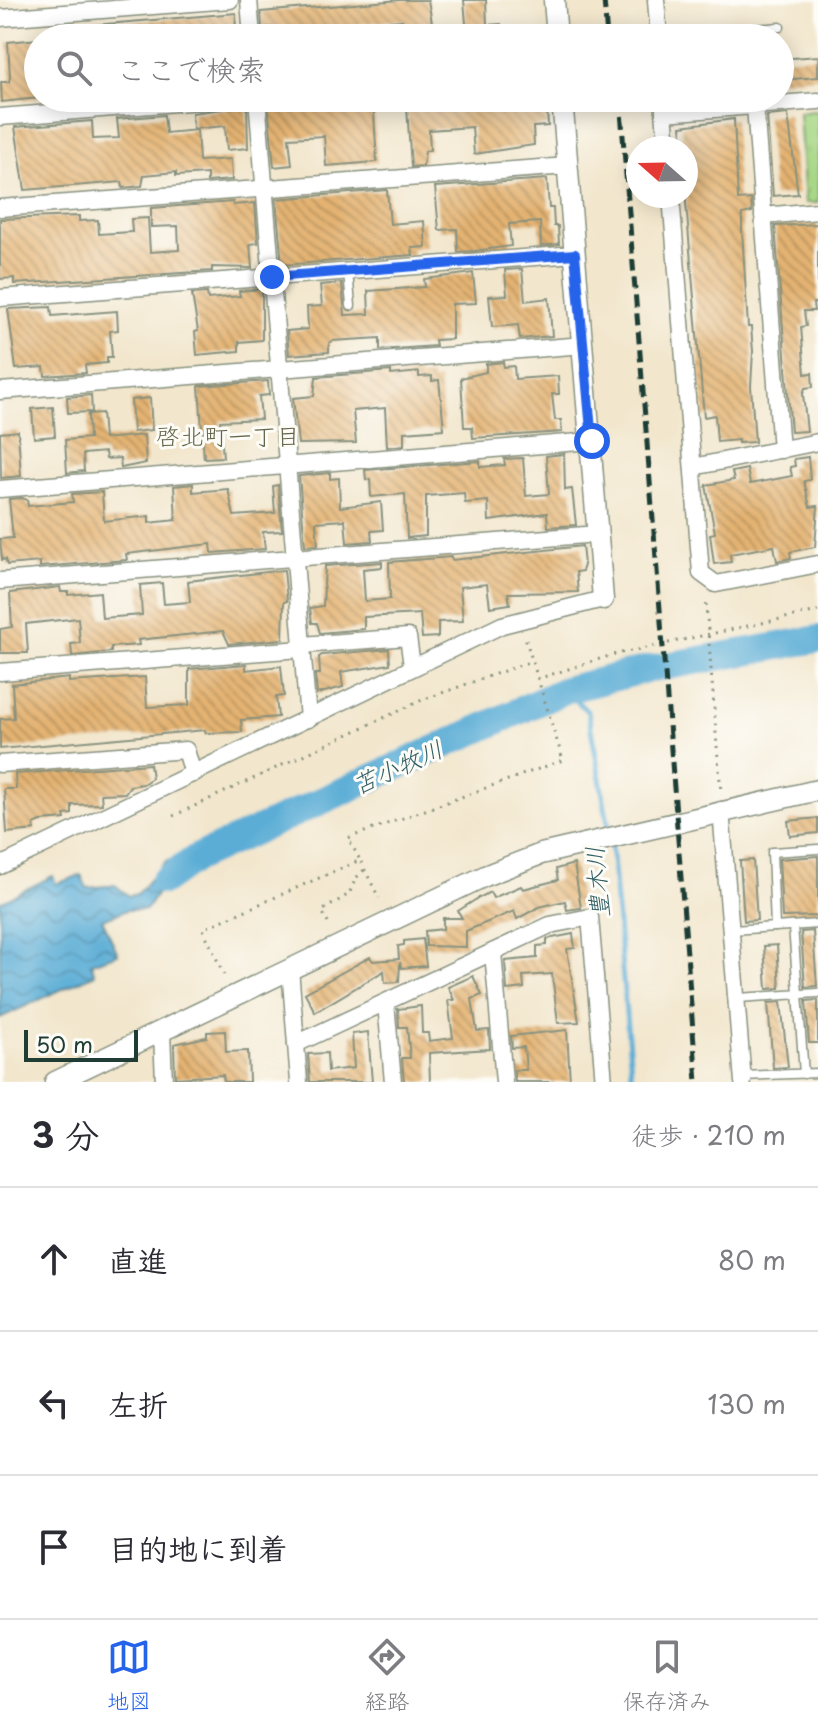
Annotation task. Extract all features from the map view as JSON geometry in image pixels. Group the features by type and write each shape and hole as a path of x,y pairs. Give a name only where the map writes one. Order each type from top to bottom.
{"street":[{"path":"0,18 123,4 230,0"},
{"path":"249,0 251,24"},
{"path":"554,0 556,24"},
{"path":"656,0 658,24"},
{"path":"794,103 818,101"},
{"path":"0,117 63,112"},
{"path":"258,112 308,719"},
{"path":"0,866 412,666 519,618 603,599 563,112"},
{"path":"664,112 666,136"},
{"path":"755,112 781,450"},
{"path":"0,208 568,166"},
{"path":"672,208 701,573 716,584 818,564"},
{"path":"763,216 818,211"},
{"path":"0,298 575,254"},
{"path":"0,391 584,345"},
{"path":"0,489 592,441"},
{"path":"693,467 818,442"},
{"path":"0,581 598,534"},
{"path":"0,672 408,637 412,666"},
{"path":"0,764 186,750 193,774"},
{"path":"56,1082 487,875 541,854 633,832 721,801 818,790"},
{"path":"721,801 743,1079"},
{"path":"296,1044 550,925 590,917 604,1082"},
{"path":"493,952 504,1082"},
{"path":"290,968 299,1082"},
{"path":"386,1003 393,1082"},
{"path":"162,1032 164,1082"}],"lane":[{"path":"348,271 351,306"},
{"path":"775,927 772,852 818,849"},
{"path":"732,930 818,924"},
{"path":"793,926 804,1074"},
{"path":"737,998 818,993"},
{"path":"743,1079 818,1073"}],"path":[{"path":"706,604 721,801"},
{"path":"537,679 612,655 818,611"},
{"path":"379,898 348,838 563,760 528,650"},
{"path":"173,816 422,700 532,661"},
{"path":"224,975 203,929 360,860"},
{"path":"328,923 322,911 349,894 356,878 365,869"}],"green space":[{"path":"818,111 818,203 805,203 799,112"}],"water":[{"path":"195,850 194,862 159,890 146,910 127,910 102,919 118,954 91,963 95,974 0,1018 0,902 53,876 56,884 81,875 87,888 115,885 129,896 137,894 165,862"}],"building":[{"path":"428,0 432,24 402,24 402,20 359,24 262,24 261,12"},
{"path":"464,0 486,0 487,24 466,24"},
{"path":"236,13 236,24 106,24"},
{"path":"24,40 24,100 2,102 1,82 9,82 10,77 8,42"},
{"path":"818,56 818,77 794,79 794,58"},
{"path":"247,112 248,148 227,150 225,126 193,129 192,113"},
{"path":"269,112 374,112 377,162 326,166 324,136 289,138 292,165 274,167"},
{"path":"407,112 547,112 548,126 533,127 534,145 474,154 472,127 429,130 430,150 425,151 423,166 411,167"},
{"path":"788,114 798,194 773,196 767,116"},
{"path":"164,115 166,133 197,130 199,161 231,159 232,180 207,182 207,174 176,176 176,172 144,175 142,186 123,188 122,182 25,190 15,127 92,121 93,139 119,138 117,119"},
{"path":"734,119 738,200 751,199 752,212 742,214 742,230 748,327 751,327 753,351 751,386 755,442 717,442 715,415 704,417 686,208 698,208 698,136 682,136 681,126"},
{"path":"547,179 549,208 553,208 554,226 558,226 559,244 541,246 540,222 509,224 511,246 458,252 457,229 439,230 435,187"},
{"path":"387,190 390,224 424,221 426,247 412,248 413,255 282,265 276,199"},
{"path":"233,202 233,205 255,203 258,243 250,244 252,268 212,267 212,271 14,284 14,278 0,279 0,219 79,216 79,221 98,220 99,234 132,232 131,219 148,218 150,252 179,250 178,226 151,227 151,208"},
{"path":"818,224 818,303 813,303 814,311 804,311 806,326 801,327 805,374 812,373 813,387 805,388 803,394 807,431 791,432 775,226"},
{"path":"522,269 525,301 549,298 552,336 520,339 518,325 492,327 489,296 507,295 505,270"},
{"path":"473,273 476,303 452,304 452,339 435,340 436,346 380,350 380,338 332,341 329,352 289,355 287,331 308,329 307,307 322,306 320,285 342,283 345,315 369,314 368,291 425,287 424,279"},
{"path":"262,289 262,340 239,342 239,351 197,355 195,332 198,331 192,294 207,293 208,299 240,296 239,291"},
{"path":"51,307 52,316 117,311 118,330 110,331 112,357 107,357 107,363 85,365 86,373 45,376 44,367 16,369 8,309"},
{"path":"503,362 504,367 514,366 515,379 558,376 559,394 552,394 555,420 561,420 562,432 473,438 472,427 464,427 461,378 486,372 486,364"},
{"path":"391,371 391,375 419,372 419,377 432,376 432,381 439,380 444,429 404,432 404,445 387,447 385,408 353,411 356,443 298,444 293,398 314,396 316,377"},
{"path":"268,381 269,395 259,396 261,419 220,421 223,457 204,458 199,386"},
{"path":"91,395 92,412 68,413 67,397"},
{"path":"150,398 152,430 133,432 131,400"},
{"path":"53,407 55,436 34,438 32,409"},
{"path":"102,413 104,439 144,435 146,463 121,468 120,458 106,459 105,452 83,454 84,471 67,473 65,440 89,438 88,414"},
{"path":"18,431 21,476 1,478 0,433"},
{"path":"564,454 565,490 572,489 576,525 548,527 547,513 489,521 488,501 465,503 464,493 426,496 426,536 407,538 405,494 371,497 370,479 366,480 365,470 480,461 480,467 505,465 504,459 523,458 526,496 549,494 546,456"},
{"path":"808,457 810,480 804,481 810,507 818,506 815,547 790,552 791,558 777,561 774,546 730,554 731,562 714,564 710,534 715,533 706,485 734,480 732,472 747,469 750,484 792,476 790,467 795,466 794,459"},
{"path":"330,473 330,479 339,478 340,507 381,502 383,530 371,531 372,541 347,543 345,520 316,522 318,545 305,546 299,476"},
{"path":"193,484 193,492 228,489 234,516 275,513 273,486 278,485 282,531 263,532 265,549 212,553 211,544 126,554 127,560 40,567 40,562 7,565 6,559 2,560 0,539 13,538 9,499 22,498 27,500 28,506 73,502 72,494 102,492 104,521 149,516 149,523 176,520 174,486"},
{"path":"582,546 584,565 582,571 576,572 578,592 508,593 510,604 490,607 487,584 460,587 463,621 438,622 438,637 422,638 420,614 364,617 364,629 320,633 317,623 312,623 310,608 323,606 325,566 382,562 382,567 363,569 365,601 390,599 389,562 451,557 452,560"},
{"path":"284,570 287,601 284,602 283,639 229,644 223,631 138,640 139,645 111,647 111,652 72,656 71,644 80,643 78,618 26,624 28,653 0,653 0,629 12,627 10,593 60,587 61,592 68,592 68,595 100,592 102,618 142,615 140,585 162,583 164,604 190,602 188,581"},
{"path":"389,649 390,664 341,672 343,687 317,694 315,674 320,674 319,657 322,655"},
{"path":"246,664 246,670 281,666 284,696 276,697 278,717 241,720 242,732 206,733 205,730 0,749 0,719 14,718 12,684 69,678 69,682 145,677 147,707 189,705 189,669"},
{"path":"150,764 152,778 143,784 130,786 125,793 101,794 102,804 72,805 72,814 64,815 65,819 41,821 34,824 35,830 7,833 4,789 16,789 15,774"},
{"path":"818,818 818,833 790,836 788,821"},
{"path":"818,856 818,916 782,917 779,859"},
{"path":"753,860 757,920 744,921 740,861"},
{"path":"574,864 581,908 567,910 565,901 539,907 517,919 514,911 466,931 466,947 426,946 425,931 443,929 443,918 462,918 458,911 475,900 490,892 493,898 521,886 523,889 558,880 556,869"},
{"path":"813,931 817,986 805,987 801,932"},
{"path":"573,934 575,948 567,949 579,1022 558,1023 552,974 523,976 524,988 507,990 505,961 537,958 537,946 547,945 547,939"},
{"path":"423,939 426,966 401,968 400,962 399,982 385,983 384,971 315,1012 305,993 370,957 373,961 399,959 398,946 404,945 404,941"},
{"path":"777,945 780,988 767,989 764,946"},
{"path":"473,976 482,995 472,999 477,1031 489,1030 490,1049 429,1053 430,1082 404,1082 402,1058 410,1058 407,1027 399,1027 398,1009 421,1006 422,1033 428,1033 429,1041 453,1038 448,1000 454,1000 448,987"},
{"path":"818,1000 818,1043 809,1043 806,1001"},
{"path":"781,1002 788,1067 773,1068 768,1003"},
{"path":"567,1030 570,1082 515,1082 514,1070 526,1070 524,1047 512,1048 511,1036"},
{"path":"225,1031 226,1052 248,1051 249,1082 224,1082 223,1075 175,1078 174,1044 207,1037 207,1032"},
{"path":"368,1032 372,1082 310,1082 308,1054 327,1053 328,1071 354,1068 352,1034"}],"waterway":[{"name":"苫小牧川","path":"164,881 196,858 565,690 644,670 818,639"},
{"name":"豊木川","path":"565,690 588,712 610,834"},
{"name":"豊木川","path":"611,844 632,1082"}],"railway":[{"path":"604,0 606,24"},
{"path":"621,112 697,1082"}],"district":[{"name":"啓北町一丁目","path":"228,435"}],"route":[{"path":"272,277 575,254 592,441"}]}
